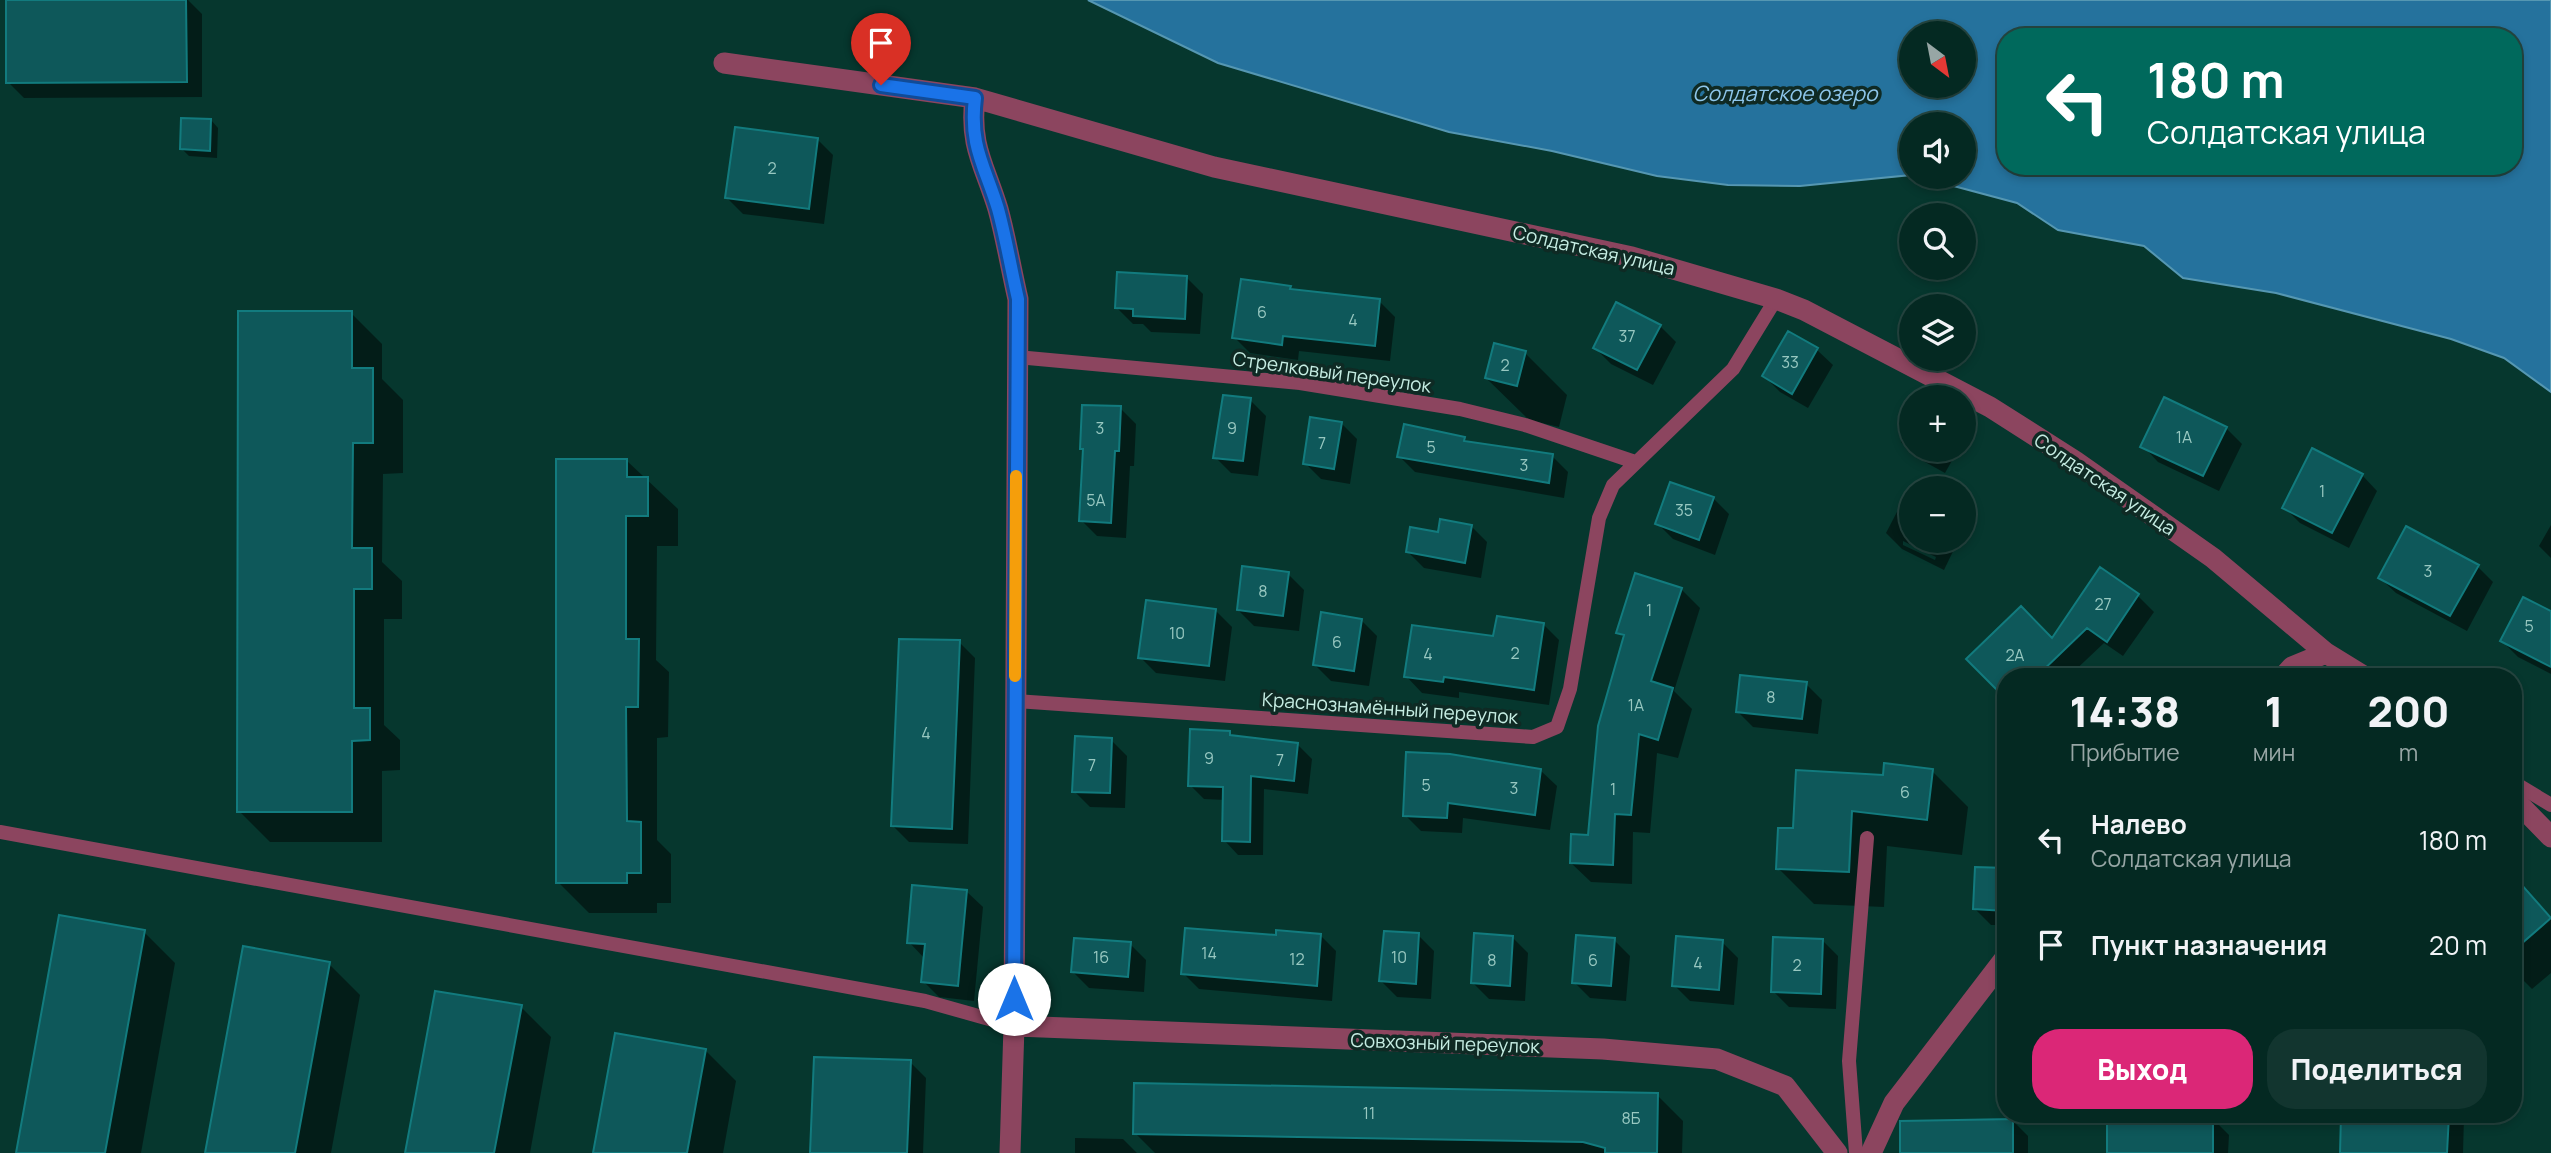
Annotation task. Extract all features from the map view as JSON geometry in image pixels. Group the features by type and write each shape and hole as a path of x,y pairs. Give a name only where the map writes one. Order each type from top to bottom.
{"street":[{"name":"Солдатская улица","path":"724,63 975,98 1214,167 1632,257 1776,299 1804,310 1990,407 2074,461 2213,558 2326,653 2350,668"},
{"path":"975,98 972,122 977,154 998,209 1018,299 1014,1026 1010,1153"},
{"path":"2291,668 2326,653"},
{"path":"2522,807 2551,837"},
{"path":"1871,1153 1895,1103 1997,969"},
{"name":"Совхозный переулок","path":"1014,1026 1603,1049 1717,1059 1785,1086 1837,1153"}],"lane":[{"name":"Краснознамённый переулок","path":"1015,701 1534,737 1557,727 1570,689 1599,519 1614,485 1733,369 1776,299"},
{"name":"Стрелковый переулок","path":"1017,357 1300,383 1460,409 1562,436 1635,462"},
{"path":"2522,787 2551,805"},
{"path":"0,832 925,1001 1014,1026"},
{"path":"1856,1153 1849,1061 1867,838"}],"water":[{"name":"Солдатское озеро","path":"1088,0 2551,0 2551,392 2504,358 2451,339 2276,293 2183,278 2144,246 2058,230 2017,203 1965,189 1976,189 1976,112 1899,112 1899,176 1800,186 1728,185 1657,176 1552,151 1449,132 1218,63"}],"building":[{"path":"6,0 186,0 187,82 6,83"},
{"path":"181,118 211,119 210,151 180,149"},
{"path":"735,127 818,138 809,209 725,198"},
{"path":"1117,272 1187,276 1185,319 1133,316 1133,309 1115,308"},
{"path":"1241,279 1291,286 1290,289 1380,299 1375,346 1283,336 1282,345 1232,338"},
{"path":"1616,302 1661,325 1637,370 1593,348"},
{"path":"238,311 352,311 352,368 373,368 373,443 353,443 352,548 372,548 372,589 354,589 354,708 370,708 370,740 352,741 352,812 237,812"},
{"path":"1788,331 1818,348 1792,394 1762,376"},
{"path":"1494,343 1526,351 1517,386 1485,378"},
{"path":"1223,395 1251,398 1243,461 1213,458"},
{"path":"2164,397 2227,427 2203,476 2140,447"},
{"path":"1082,405 1121,406 1119,451 1115,451 1111,523 1079,521 1083,449 1080,449"},
{"path":"1310,417 1342,422 1334,469 1303,464"},
{"path":"1404,424 1465,437 1464,441 1553,454 1549,483 1397,457"},
{"path":"2312,448 2363,474 2332,533 2282,508"},
{"path":"556,459 627,459 627,477 648,477 648,516 626,516 626,639 639,639 638,707 626,707 627,821 641,822 641,873 627,873 627,883 556,883"},
{"path":"1670,482 1714,497 1699,540 1655,524"},
{"path":"1440,519 1472,525 1465,563 1406,552 1410,527 1438,532"},
{"path":"2406,526 2479,565 2450,616 2378,578"},
{"path":"1242,566 1289,572 1283,616 1237,610"},
{"path":"2100,567 2139,594 2107,642 2087,628 2045,668 1997,668 1997,690 1966,659 2021,606 2052,638"},
{"path":"1635,573 1682,588 1651,681 1673,688 1658,740 1639,734 1631,815 1615,814 1613,865 1570,863 1571,834 1588,835 1598,726 1624,635 1616,633"},
{"path":"2523,597 2551,611 2551,667 2500,641"},
{"path":"1146,600 1216,609 1209,666 1138,658"},
{"path":"1321,612 1362,619 1354,671 1313,665"},
{"path":"1497,616 1544,623 1534,690 1444,677 1443,682 1404,677 1412,625 1493,636"},
{"path":"899,639 960,640 952,829 891,826"},
{"path":"1740,675 1807,682 1802,719 1736,712"},
{"path":"1190,729 1230,731 1230,735 1298,743 1294,781 1251,776 1250,842 1222,841 1223,787 1188,786"},
{"path":"1075,736 1112,738 1110,793 1072,792"},
{"path":"1406,752 1450,754 1541,769 1535,815 1448,803 1447,818 1403,816"},
{"path":"1884,763 1933,769 1927,820 1852,811 1849,872 1776,869 1778,828 1793,828 1796,770 1883,775"},
{"path":"1975,867 1997,868 1997,910 1973,909"},
{"path":"912,885 967,890 958,986 921,982 925,944 907,943"},
{"path":"2522,885 2551,918 2522,943"},
{"path":"59,915 145,930 105,1153 16,1153"},
{"path":"1185,928 1276,935 1276,930 1321,934 1317,986 1181,974"},
{"path":"1384,931 1419,933 1416,984 1379,981"},
{"path":"1474,933 1513,936 1510,986 1471,983"},
{"path":"1576,935 1615,938 1611,986 1572,983"},
{"path":"1676,936 1723,940 1719,990 1672,986"},
{"path":"1773,937 1823,939 1821,994 1771,992"},
{"path":"1074,938 1131,942 1128,977 1071,972"},
{"path":"243,946 330,962 295,1153 205,1153"},
{"path":"435,991 522,1005 494,1153 405,1153"},
{"path":"615,1033 706,1049 687,1153 593,1153"},
{"path":"814,1057 911,1060 907,1153 810,1153"},
{"path":"1134,1083 1658,1093 1657,1153 1605,1153 1605,1148 1583,1142 1133,1134"},
{"path":"1997,1119 1997,1123 2013,1123 2013,1153 1900,1153 1900,1121"},
{"path":"2107,1123 2213,1123 2213,1153 2107,1153"},
{"path":"2341,1123 2449,1123 2447,1153 2340,1153"}],"slow traffic":[{"path":"1015,676 1016,476"}],"route":[{"path":"881,85 975,98 972,122 977,154 998,209 1018,299 1014,999"}]}
